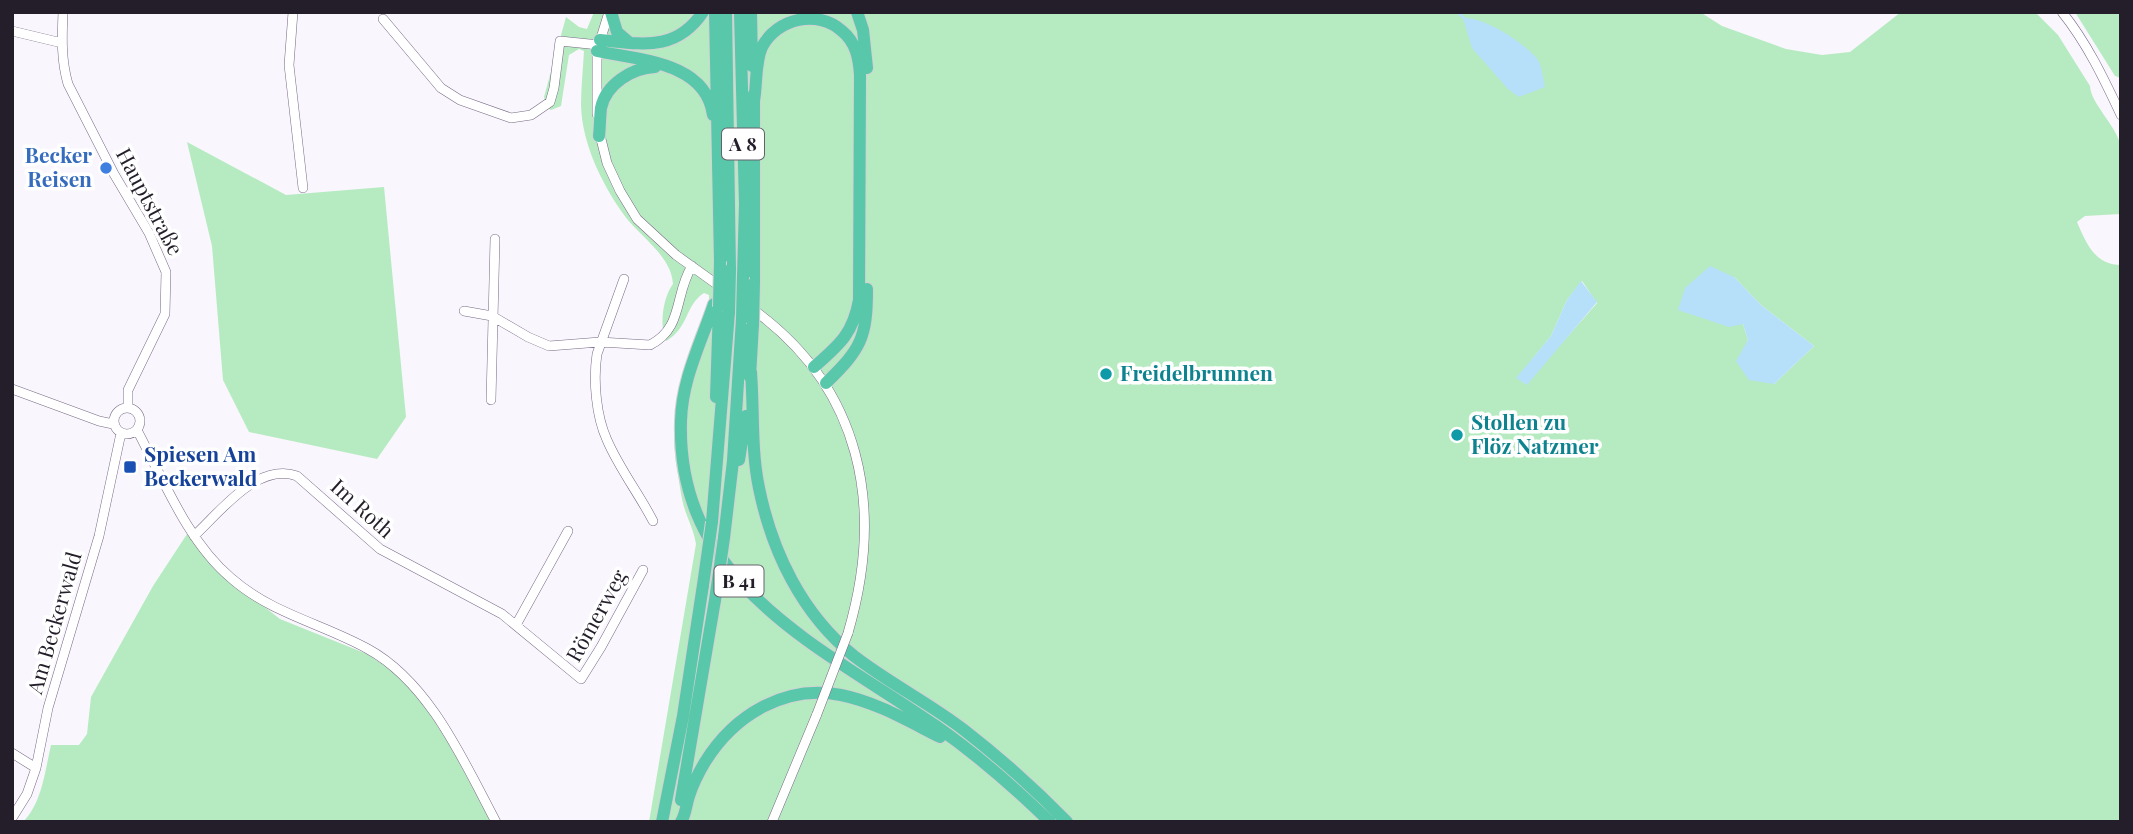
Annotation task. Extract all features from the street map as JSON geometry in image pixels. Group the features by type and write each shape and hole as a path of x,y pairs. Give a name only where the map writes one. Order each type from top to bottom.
{"highway":[{"path":"610,12 617,32 630,43"},
{"path":"599,46 649,44 674,38 685,32 703,12"},
{"path":"715,12 721,308"},
{"name":"A 8","path":"662,822 683,716 712,522 718,460 721,308 730,270 726,12"},
{"name":"A 8","path":"679,822 715,600 748,321 740,12"},
{"path":"749,280 754,101 751,12"},
{"path":"826,383 856,350 867,318 868,74 863,30 857,12"},
{"path":"754,101 762,48 779,27 799,19 812,18 843,31 855,47 860,75 859,299 853,326 846,337 814,367"},
{"path":"599,46 665,66 700,84 713,110 718,155"},
{"path":"599,136 601,107 614,85 645,67 665,66"},
{"name":"B 41","path":"721,308 685,388 681,442 693,505 719,557 748,592 792,631 936,726 977,757 1050,822"},
{"path":"727,512 742,448 751,372 748,321"},
{"name":"B 41","path":"751,372 754,456 759,489 781,557 810,610 848,651 964,730 1067,822"},
{"path":"679,822 695,780 718,743 737,723 757,709 796,694 816,692 840,695 875,705 977,757"}],"street":[{"name":"Hauptstraße","path":"63,12 62,43 68,84 114,174 149,233 166,271 165,314 128,390 128,408"},
{"path":"293,12 289,65 303,188"},
{"path":"610,12 599,46 595,78 599,136 607,163 620,191 637,219 663,244 780,330 814,367 840,410 862,482 865,510 862,569 848,633 772,822"},
{"path":"2062,12 2097,66 2121,115"},
{"path":"383,19 441,88 460,100 511,118 531,115 550,102 560,41 599,46"},
{"path":"12,31 62,43"},
{"path":"491,400 495,239"},
{"path":"464,311 492,316 549,346 600,342 642,346 657,342 669,331 675,320 681,287 692,266"},
{"path":"624,279 600,342 595,365 600,416 607,442 653,521"},
{"path":"12,389 113,424 121,433 129,435 140,425 135,411 128,408 117,412 113,424"},
{"path":"137,430 194,536 231,578 284,613 369,649 411,681 457,749 496,822"},
{"name":"Am Beckerwald","path":"12,818 27,794 36,768 48,708 99,536 121,433"},
{"name":"Im Roth","path":"194,536 248,486 262,478 288,473 306,482 389,556 491,607 581,680"},
{"path":"516,625 568,531"},
{"name":"Römerweg","path":"581,680 643,570"},
{"path":"12,753 36,768"}],"green space":[{"path":"594,12 1700,12 1722,26 1786,49 1822,55 1850,52 1901,12 2035,12 2058,35 2090,86 2091,93 2118,138 2122,153 2121,214 2085,216 2077,222 2088,245 2098,257 2121,265 2121,822 649,822 696,544 683,503 677,470 674,426 676,405 692,343 709,302 709,295 704,293 698,298 679,330 666,341 663,311 673,284 671,274 661,255 624,215 608,190 589,149 582,120 584,51 579,49 569,55 561,106 551,110 547,108 544,97 566,17 579,27 587,29","holes":["1734,277 1762,306 1814,346 1774,384 1742,353 1748,340","1582,281 1597,303 1526,384 1517,378 1551,336 1567,300"]},
{"path":"2075,12 2121,12 2121,78 2115,76"},
{"path":"187,142 286,195 384,187 406,417 377,459 249,432 223,380 212,246"},
{"path":"189,531 230,580 280,619 367,654 410,683 451,747 491,822 23,822 39,796 51,745 79,745 87,734 91,697 153,586"}],"water":[{"path":"1463,18 1493,26 1524,46 1538,60 1545,87 1519,97 1508,89 1472,48"},
{"path":"1710,266 1734,277 1762,306 1814,346 1774,384 1749,380 1736,361 1748,340 1743,324 1729,327 1678,310 1685,288"},
{"path":"1581,281 1597,302 1527,385 1516,378 1551,336 1567,300"}],"waterway":[{"path":"1457,12 1465,19"}],"place":[{"name":"Becker Reisen","path":"106,168"},
{"name":"Freidelbrunnen","path":"1106,374"},
{"name":"Stollen zu Flöz Natzmer","path":"1457,435"},
{"name":"Spiesen Am Beckerwald","path":"130,467"}]}
